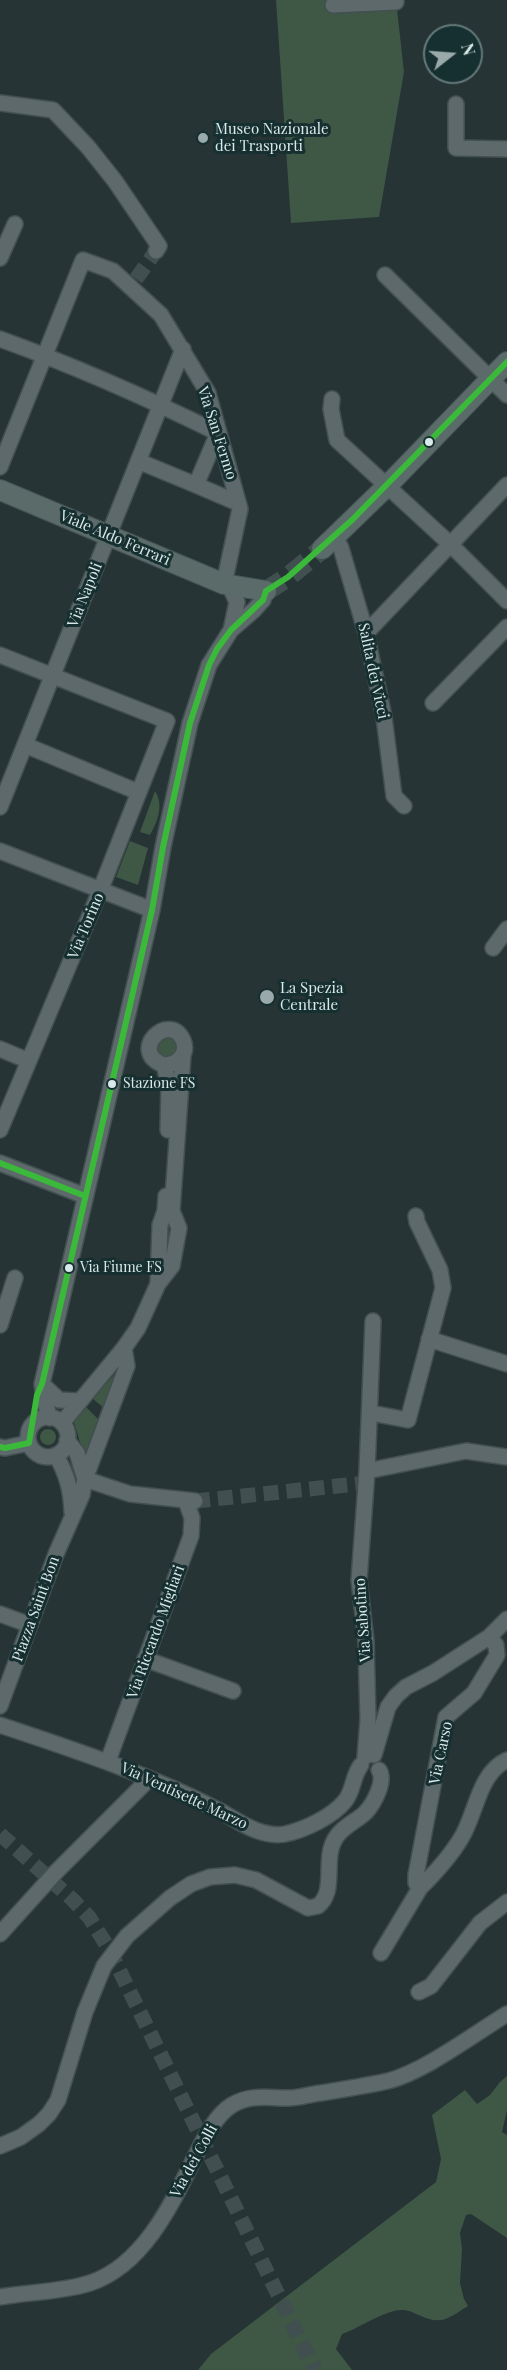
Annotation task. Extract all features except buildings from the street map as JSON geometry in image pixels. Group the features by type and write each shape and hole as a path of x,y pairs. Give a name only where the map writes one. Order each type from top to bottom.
{"main road":[{"path":"328,542 387,486 507,362"},
{"name":"Viale Aldo Ferrari","path":"0,490 227,585 266,591"}],"street":[{"path":"333,5 396,2"},
{"path":"0,103 53,110 88,147 115,182 159,246 156,251"},
{"path":"456,104 456,148 507,149"},
{"path":"0,258 15,224"},
{"name":"Via San Fermo","path":"45,356 83,261 113,271 134,282 161,315 207,393 240,509 227,585"},
{"path":"385,275 507,395"},
{"path":"0,339 161,404 218,433 196,485"},
{"name":"Via Napoli","path":"0,807 183,349"},
{"path":"0,467 45,356"},
{"path":"332,399 331,409 337,440 450,543 507,601"},
{"path":"138,461 238,503"},
{"path":"366,633 507,485"},
{"name":"Salita dei Vicci","path":"328,542 341,548 366,633 384,717 394,796 404,806"},
{"path":"227,585 237,602 231,630"},
{"path":"42,1384 45,1404 67,1432 63,1450 56,1455 39,1455 29,1443 28,1436 33,1424 35,1396 42,1384 152,910 190,723 209,665 231,630 254,610 266,591"},
{"path":"433,703 507,627"},
{"path":"0,655 52,676"},
{"name":"Via Torino","path":"0,1130 100,891 167,721 52,676"},
{"path":"25,745 138,792"},
{"path":"0,851 152,910"},
{"path":"493,948 507,929"},
{"path":"169,1218 172,1210 184,1049 182,1038 172,1031 161,1031 152,1038 149,1049 153,1059 164,1065 175,1063 183,1055"},
{"path":"0,1049 29,1061"},
{"path":"33,1424 42,1418 56,1420 79,1401 138,1328 158,1284 172,1266 179,1228 169,1218 169,1086 164,1065"},
{"path":"0,1163 85,1196"},
{"path":"371,1413 408,1420 443,1288 441,1270 416,1216"},
{"path":"0,1325 15,1278"},
{"name":"Via Sabotino","path":"369,1764 366,1641 359,1580 371,1413 374,1321"},
{"path":"429,1339 507,1364"},
{"name":"Piazza Saint Bon","path":"0,1706 72,1513 82,1495 85,1479 126,1366 124,1348"},
{"path":"42,1384 59,1400 79,1401"},
{"path":"67,1440 76,1453 85,1479"},
{"path":"0,1447 29,1443"},
{"path":"367,1477 466,1451 507,1458"},
{"name":"Piazza Saint Bon","path":"56,1455 69,1482 72,1513"},
{"name":"Via Riccardo Migliari","path":"85,1479 129,1494 190,1501 192,1518 191,1536 108,1761"},
{"path":"0,1614 30,1625"},
{"path":"0,2146 21,2137 39,2124 58,2100 85,2013 104,1966 127,1936 179,1891 210,1876 246,1877 308,1908 318,1906 327,1896 329,1850 347,1825 366,1812 381,1784 382,1775 369,1764 388,1707 406,1687 434,1673 489,1637 507,1619"},
{"name":"Via Carso","path":"381,1953 418,1885 416,1875 446,1717 474,1693 497,1655 496,1645 489,1637"},
{"path":"146,1659 233,1691"},
{"name":"Via Ventisette Marzo","path":"0,1725 108,1761 208,1805 264,1834 276,1835 306,1826 327,1816 345,1802 354,1784 352,1779 355,1773 369,1764"},
{"path":"418,1885 436,1872 461,1839 493,1769 507,1760"},
{"path":"0,1934 56,1872 148,1779"},
{"path":"419,1992 430,1986 480,1923 507,1902"},
{"name":"Via dei Colli","path":"0,2297 90,2283 110,2274 129,2261 143,2246 178,2192 199,2150 220,2116 229,2106 244,2099 270,2096 290,2098 390,2080 413,2071 507,2014"}],"green space":[{"path":"276,0 396,0 404,72 379,217 291,223"},
{"path":"155,791 158,796 159,813 150,835 140,832"},
{"path":"130,841 148,848 138,885 116,877"},
{"path":"171,1036 177,1041 177,1053 169,1059 158,1056 155,1045 160,1038"},
{"path":"117,1372 105,1409 92,1398"},
{"path":"85,1406 101,1422 85,1459 74,1422 76,1415"},
{"path":"48,1429 56,1437 48,1445 40,1437"},
{"path":"507,2076 507,2110 502,2132 507,2135 507,2238 471,2214 466,2215 460,2233 462,2249 460,2283 468,2306 451,2317 440,2320 396,2310 342,2334 336,2349 352,2370 198,2370 211,2354 436,2182 441,2159 432,2115 465,2090 477,2104 490,2095"}],"tunnel":[{"path":"136,279 156,251"},
{"path":"266,591 288,577 322,549"},
{"path":"195,1501 366,1483"},
{"path":"0,1834 73,1900 89,1917 109,1949 315,2370"}],"transit line":[{"path":"0,1447 29,1443 37,1395 42,1384 152,910 190,723 209,665 231,630 263,600 266,591 288,577 352,520 507,362"},
{"path":"0,1163 85,1196"}],"place":[{"name":"Museo Nazionale dei Trasporti","path":"203,138"},
{"name":"La Spezia Centrale","path":"267,997"},
{"name":"Stazione FS","path":"112,1084"},
{"name":"Via Fiume FS","path":"69,1268"}]}
